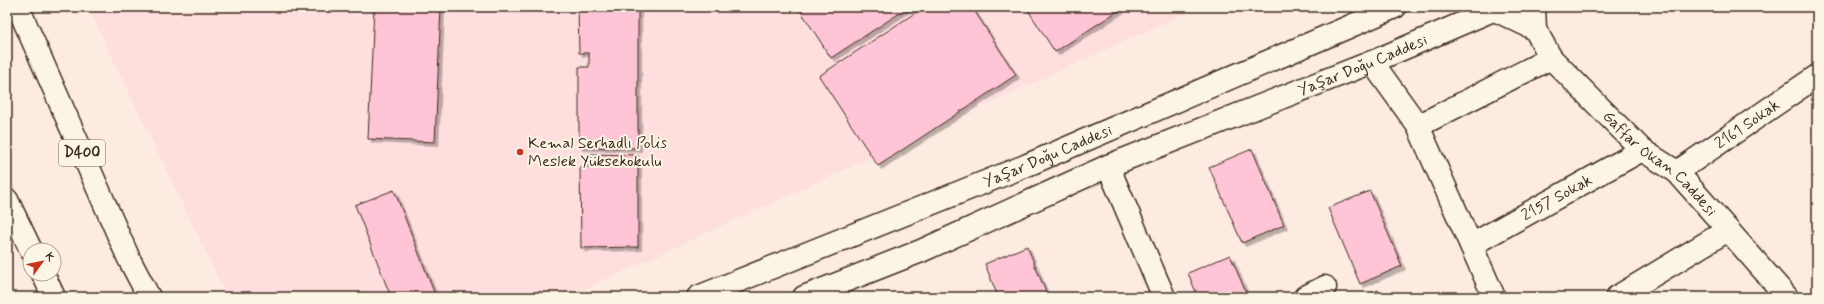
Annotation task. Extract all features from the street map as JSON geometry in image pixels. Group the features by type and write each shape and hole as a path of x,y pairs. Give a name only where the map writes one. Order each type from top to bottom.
{"main road":[{"name":"D400","path":"18,7 129,259 149,297"},
{"name":"Yaşar Doğu Caddesi","path":"698,297 1025,166 1395,7"},
{"path":"1534,7 1535,29"},
{"name":"Yaşar Doğu Caddesi","path":"804,297 921,251 1108,166 1372,62 1497,9"},
{"path":"1497,9 1535,29"},
{"name":"Gaffar Okan Caddesi","path":"1535,29 1551,58 1642,150 1677,172 1787,297"},
{"path":"1418,126 1551,58"},
{"path":"1372,62 1418,126 1494,297"},
{"name":"2161 Sokak","path":"1677,172 1817,76"},
{"name":"2157 Sokak","path":"1471,246 1642,150"},
{"path":"1108,166 1164,297"},
{"path":"7,200 27,242"},
{"path":"1617,297 1728,230"},
{"path":"47,282 54,297"},
{"path":"1304,297 1325,288"}],"shaded area":[{"name":"Kemal Serhadlı Polis Meslek Yüksekokulu","path":"88,7 1199,7 567,297 227,297"}],"building":[{"path":"374,7 441,7 435,142 368,139"},
{"path":"578,7 638,7 638,148 579,147 579,67 589,67 589,53 579,53"},
{"path":"798,7 909,7 831,58"},
{"path":"924,7 972,7 1016,75 878,166 819,76"},
{"path":"1026,7 1124,7 1055,52"},
{"path":"1252,149 1284,225 1242,243 1209,167"},
{"path":"588,154 638,155 638,247 581,248 580,168 588,167"},
{"path":"394,190 436,297 391,297 355,205"},
{"path":"1370,191 1402,266 1360,284 1328,208"},
{"path":"1027,246 1048,297 998,297 985,264"},
{"path":"1230,255 1248,297 1198,297 1188,273"},
{"path":"1378,290 1381,297 1362,297"}],"place":[{"name":"Kemal Serhadlı Polis Meslek Yüksekokulu","path":"520,152"}]}
